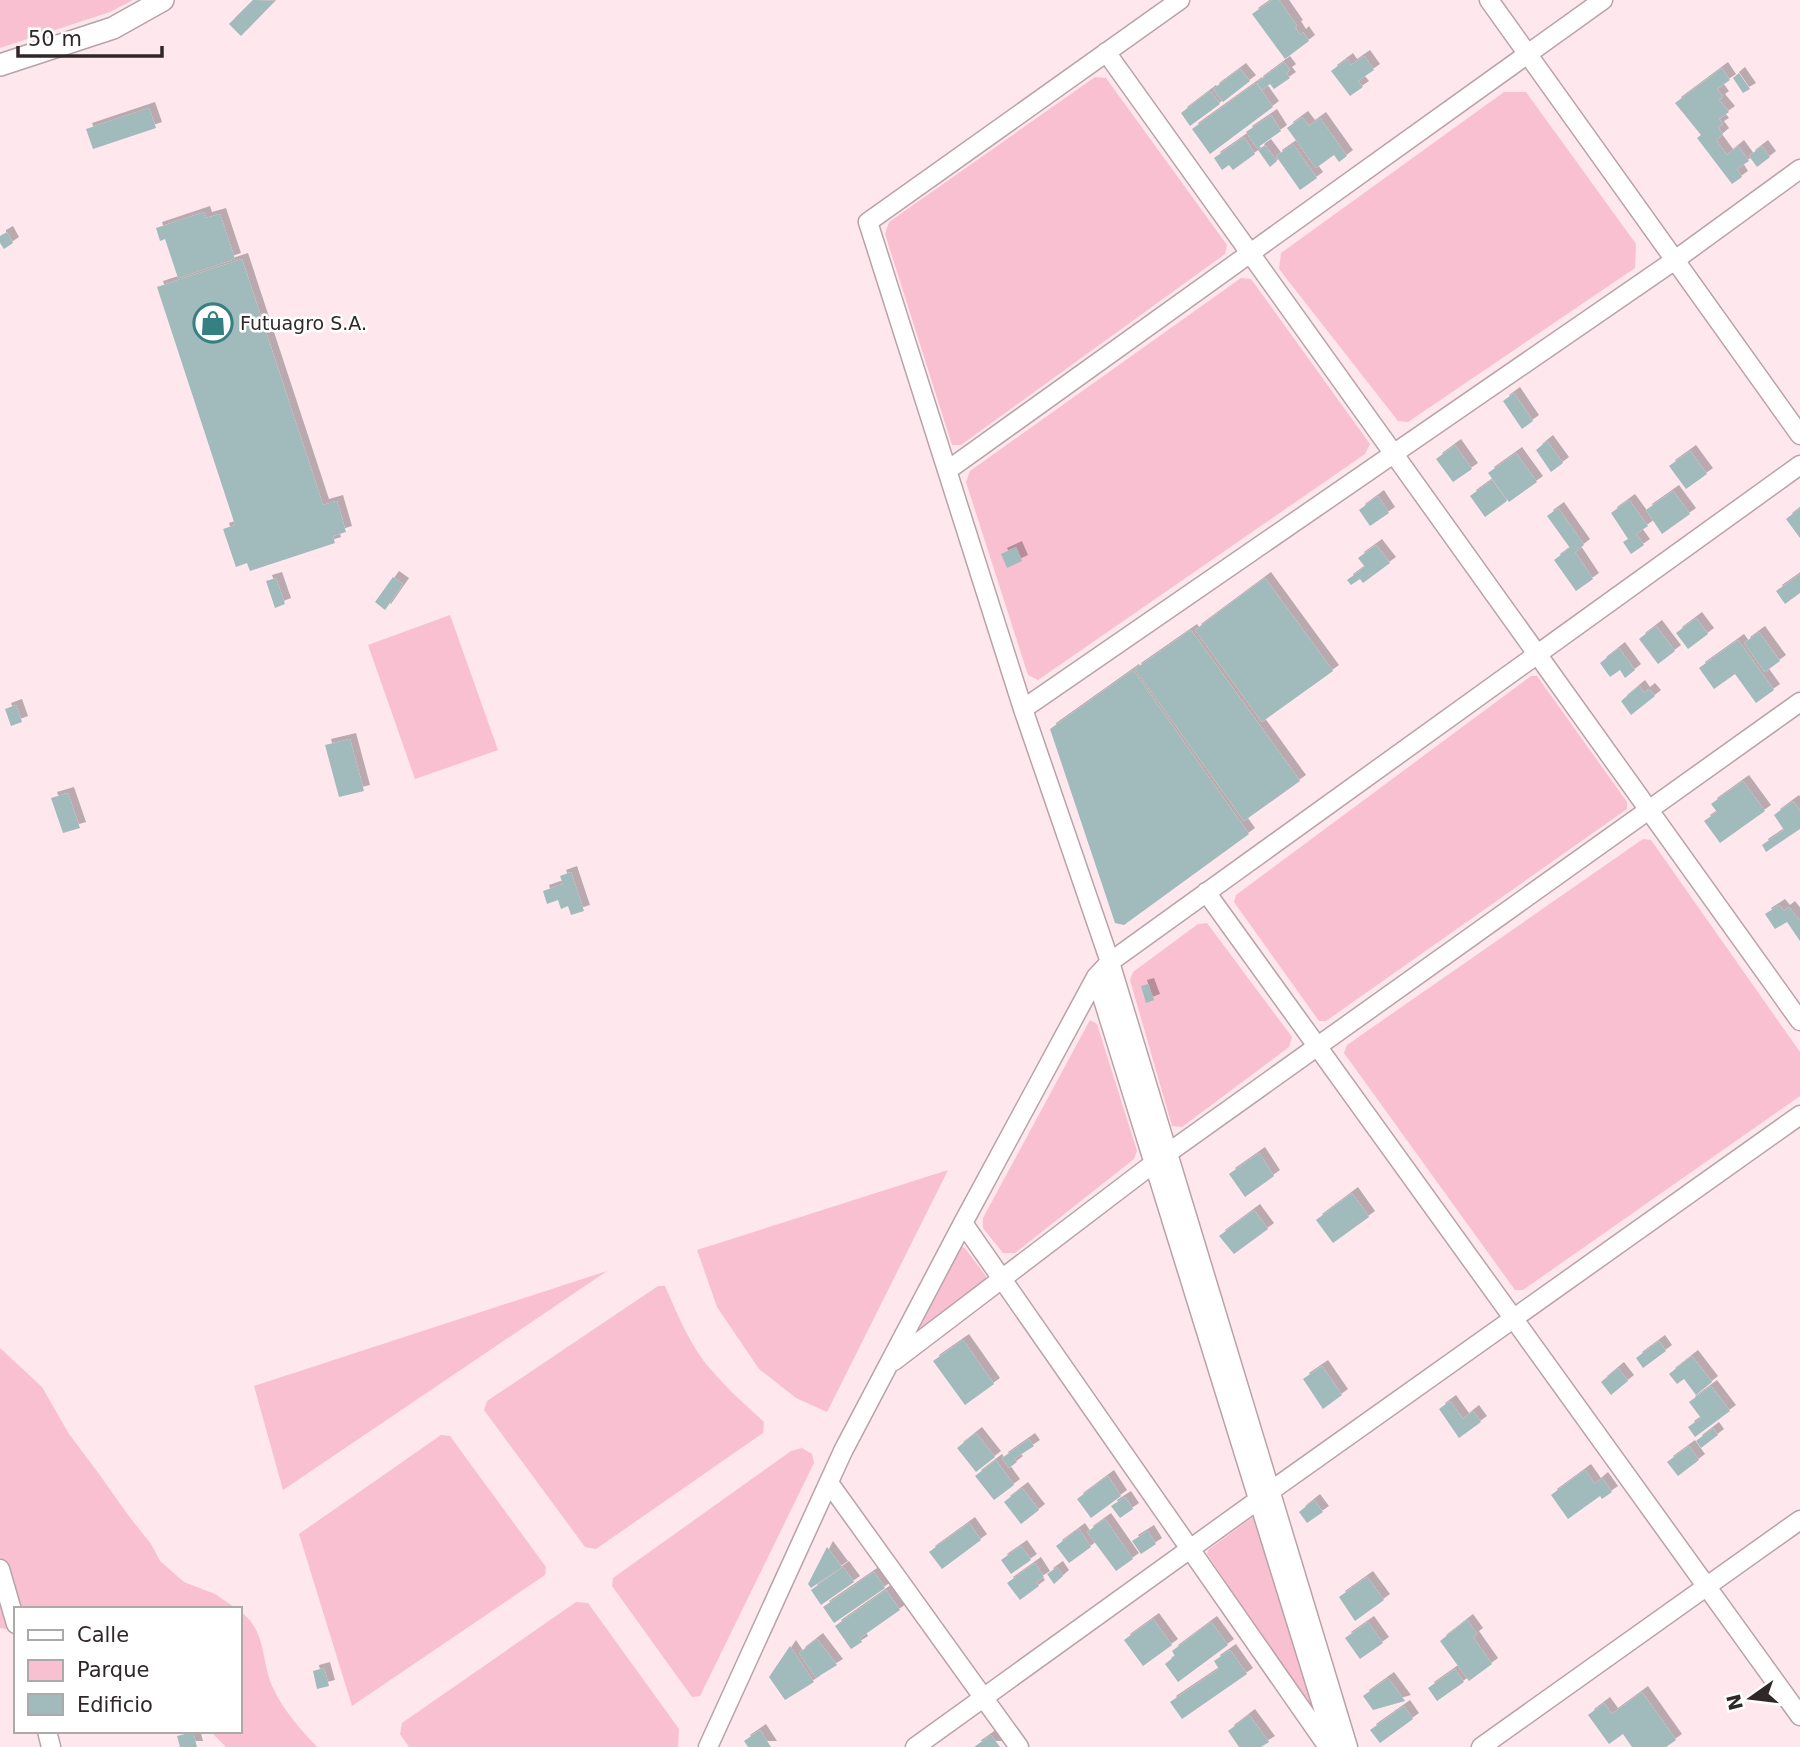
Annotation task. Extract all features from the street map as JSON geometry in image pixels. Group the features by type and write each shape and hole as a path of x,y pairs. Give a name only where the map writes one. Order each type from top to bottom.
{"street":[{"path":"0,65 113,28 163,0"},
{"path":"1180,0 868,222 1023,709 1110,962 1161,1158 1264,1496 1335,1747"},
{"path":"1489,0 1800,435"},
{"path":"948,470 1603,0"},
{"path":"1106,52 1800,1021"},
{"path":"1023,709 1675,260 1800,169"},
{"path":"710,1746 843,1451 962,1223 1096,976 1110,962 1206,892 1800,465"},
{"path":"888,1366 1161,1158 1800,702"},
{"path":"1206,892 1800,1716"},
{"path":"1096,976 1161,1158"},
{"path":"915,1747 1800,1115"},
{"path":"962,1223 1328,1747"},
{"path":"829,1483 1019,1747"},
{"path":"1264,1496 1348,1747"},
{"path":"1481,1747 1800,1520"},
{"path":"0,1569 14,1617"}],"green space":[{"path":"0,0 133,0 110,12 0,48"},
{"path":"1095,77 1106,78 1227,245 1225,254 961,445 952,445 885,234 889,222"},
{"path":"1504,92 1526,92 1636,244 1635,268 1408,422 1398,421 1279,269 1281,253"},
{"path":"1241,278 1251,279 1370,444 1365,454 1038,680 1028,675 966,482 970,471"},
{"path":"450,615 498,750 415,779 368,645"},
{"path":"1531,676 1537,676 1627,802 1627,809 1326,1021 1319,1021 1234,902 1236,895"},
{"path":"1643,839 1651,840 1800,1052 1800,1096 1523,1290 1515,1290 1344,1053 1347,1045"},
{"path":"1207,923 1292,1037 1289,1047 1182,1127 1172,1126 1130,980 1133,972 1198,924"},
{"path":"1090,1020 1097,1024 1137,1151 1134,1159 1015,1253 1003,1253 983,1228 983,1218"},
{"path":"948,1170 827,1412 796,1398 759,1369 717,1307 697,1250"},
{"path":"964,1247 986,1279 919,1329 961,1248"},
{"path":"607,1271 283,1490 254,1386"},
{"path":"658,1286 665,1286 687,1334 703,1360 764,1422 763,1433 596,1549 585,1547 484,1410 487,1401"},
{"path":"0,1348 42,1387 69,1434 151,1544 160,1561 184,1582 215,1594 234,1607 14,1607 14,1631 0,1628"},
{"path":"441,1435 450,1436 546,1567 545,1575 352,1706 299,1534"},
{"path":"802,1448 812,1454 814,1463 700,1696 692,1697 612,1586 613,1578 791,1451"},
{"path":"1253,1517 1316,1713 1207,1554 1208,1550"},
{"path":"576,1602 588,1603 679,1729 678,1747 409,1747 400,1734 402,1723"},
{"path":"242,1613 255,1628 278,1698 317,1747 226,1747 212,1733 242,1733"}],"building":[{"path":"253,0 275,1 241,36 229,24"},
{"path":"1272,0 1279,0 1300,35 1303,32 1309,41 1285,59 1252,14"},
{"path":"1364,56 1374,70 1358,81 1363,87 1350,96 1331,71 1347,59 1351,65"},
{"path":"1284,62 1290,70 1286,73 1290,78 1274,89 1270,84 1262,90 1257,82"},
{"path":"1722,68 1730,80 1717,89 1723,97 1719,100 1729,112 1719,119 1723,124 1718,127 1723,134 1716,140 1727,155 1738,146 1749,161 1737,169 1742,177 1732,184 1697,138 1701,135 1675,103"},
{"path":"1240,69 1250,81 1223,102 1213,89"},
{"path":"1739,73 1750,89 1743,93 1733,78"},
{"path":"1256,83 1273,107 1210,154 1192,129"},
{"path":"1210,91 1220,104 1190,126 1181,113"},
{"path":"149,108 156,128 93,149 86,129"},
{"path":"1271,115 1281,131 1257,148 1246,132"},
{"path":"1302,117 1309,126 1320,118 1347,156 1339,162 1334,155 1316,168 1287,128"},
{"path":"1244,137 1255,154 1233,170 1229,165 1222,170 1214,158"},
{"path":"1293,144 1317,178 1300,190 1276,156"},
{"path":"1265,145 1277,161 1270,167 1258,150"},
{"path":"1762,146 1770,157 1757,167 1749,156"},
{"path":"204,212 206,218 220,214 235,259 178,278 165,239 160,241 156,228"},
{"path":"7,232 13,243 4,249 0,236"},
{"path":"242,259 323,505 337,501 346,532 333,536 335,543 250,571 247,563 236,567 223,529 235,525 157,287"},
{"path":"1514,393 1533,421 1522,429 1503,401"},
{"path":"1547,441 1563,463 1551,472 1536,450"},
{"path":"1455,445 1472,469 1453,482 1436,459"},
{"path":"1690,451 1707,474 1686,489 1669,466"},
{"path":"1516,453 1537,482 1509,502 1488,473"},
{"path":"1492,480 1507,501 1485,517 1470,496"},
{"path":"1673,491 1690,514 1662,534 1646,510"},
{"path":"1378,496 1389,513 1370,526 1359,510"},
{"path":"1629,500 1648,526 1636,534 1644,545 1631,554 1623,542 1628,539 1611,513"},
{"path":"1558,508 1584,545 1575,552 1593,579 1576,591 1554,560 1570,548 1547,516"},
{"path":"1800,508 1800,538 1786,519"},
{"path":"1376,545 1390,563 1363,583 1360,579 1351,585 1347,580 1365,567 1358,558"},
{"path":"1016,547 1022,561 1007,568 1001,554"},
{"path":"1800,574 1800,593 1785,604 1776,591"},
{"path":"393,577 403,584 385,610 375,602"},
{"path":"276,578 285,604 275,608 266,581"},
{"path":"1265,578 1333,671 1262,722 1195,630"},
{"path":"1696,618 1708,634 1688,649 1676,633"},
{"path":"1656,626 1675,651 1658,664 1639,639"},
{"path":"1191,630 1300,781 1244,821 1135,669"},
{"path":"1759,632 1780,661 1765,672 1744,643"},
{"path":"1738,640 1774,690 1756,703 1735,674 1714,689 1699,668"},
{"path":"1619,648 1635,670 1625,678 1620,670 1610,677 1600,663"},
{"path":"1133,670 1249,834 1124,925 1115,923 1050,729"},
{"path":"1639,686 1644,693 1649,689 1655,696 1631,715 1621,701"},
{"path":"16,705 22,722 11,726 5,709"},
{"path":"350,739 364,791 339,797 325,745"},
{"path":"1743,781 1765,811 1720,843 1704,821 1717,812 1711,804"},
{"path":"68,793 80,828 63,833 51,798"},
{"path":"1793,801 1800,811 1800,829 1766,852 1762,845 1784,830 1774,815"},
{"path":"571,872 584,911 571,915 568,906 561,909 558,900 547,904 543,891 563,884 560,876"},
{"path":"1779,905 1784,911 1789,907 1800,921 1800,941 1787,922 1775,929 1765,914"},
{"path":"1148,984 1154,1000 1146,1003 1141,986"},
{"path":"1259,1153 1274,1176 1245,1197 1229,1174"},
{"path":"1352,1193 1369,1217 1333,1243 1316,1220"},
{"path":"1254,1210 1268,1229 1234,1254 1219,1236"},
{"path":"963,1340 994,1384 965,1405 933,1361"},
{"path":"1659,1341 1666,1351 1643,1368 1636,1358"},
{"path":"1692,1356 1712,1382 1696,1395 1684,1379 1677,1384 1669,1374"},
{"path":"1322,1366 1342,1395 1323,1409 1303,1379"},
{"path":"1618,1368 1628,1381 1611,1395 1601,1382"},
{"path":"1711,1386 1730,1411 1695,1437 1688,1427 1701,1418 1689,1402"},
{"path":"1450,1401 1463,1419 1473,1411 1481,1422 1459,1438 1439,1409"},
{"path":"1713,1428 1718,1435 1701,1448 1696,1441"},
{"path":"976,1433 995,1457 976,1472 957,1448"},
{"path":"1029,1439 1034,1446 1014,1459 1017,1462 1009,1468 1002,1458"},
{"path":"1689,1446 1699,1460 1678,1476 1667,1462"},
{"path":"996,1460 1014,1485 994,1500 975,1476"},
{"path":"1585,1470 1595,1484 1602,1478 1612,1492 1602,1499 1600,1496 1568,1519 1551,1495"},
{"path":"1108,1476 1121,1496 1091,1518 1077,1499"},
{"path":"1022,1488 1039,1510 1021,1524 1004,1502"},
{"path":"1125,1497 1133,1509 1120,1518 1111,1506"},
{"path":"1314,1500 1323,1512 1307,1523 1299,1512"},
{"path":"1105,1519 1133,1559 1116,1571 1087,1532"},
{"path":"969,1523 981,1540 942,1569 929,1552"},
{"path":"1079,1529 1091,1547 1069,1563 1056,1546"},
{"path":"1148,1531 1156,1544 1141,1554 1132,1541"},
{"path":"1021,1546 1031,1560 1011,1574 1001,1560"},
{"path":"827,1547 842,1567 811,1588 808,1584"},
{"path":"1035,1563 1044,1577 1036,1582 1039,1586 1020,1600 1007,1583"},
{"path":"843,1567 854,1582 821,1605 811,1590"},
{"path":"1057,1567 1063,1576 1054,1584 1047,1574"},
{"path":"874,1572 885,1588 834,1623 823,1607"},
{"path":"1367,1577 1384,1600 1355,1621 1339,1597"},
{"path":"886,1590 900,1610 860,1638 862,1642 851,1649 835,1626"},
{"path":"1153,1619 1172,1645 1143,1666 1124,1640"},
{"path":"1467,1620 1477,1634 1473,1637 1492,1664 1469,1681 1440,1641"},
{"path":"1211,1622 1228,1645 1178,1682 1165,1664 1175,1656 1172,1651"},
{"path":"1368,1622 1383,1643 1360,1659 1345,1638"},
{"path":"817,1639 837,1665 816,1678 799,1653"},
{"path":"790,1646 814,1682 785,1700 769,1677"},
{"path":"1230,1650 1247,1674 1182,1719 1170,1702 1219,1669 1214,1661"},
{"path":"324,1668 329,1686 317,1689 313,1671"},
{"path":"1455,1669 1464,1682 1437,1701 1428,1688"},
{"path":"1388,1678 1405,1701 1373,1710 1363,1696"},
{"path":"1642,1692 1676,1740 1666,1747 1632,1747 1623,1734 1609,1744 1588,1715 1604,1703 1612,1714"},
{"path":"1404,1706 1413,1719 1380,1743 1370,1730"},
{"path":"1249,1715 1269,1742 1261,1747 1239,1747 1228,1731"},
{"path":"760,1730 771,1747 748,1747 744,1741"},
{"path":"193,1733 197,1747 180,1747 177,1736"},
{"path":"991,1735 1000,1747 974,1747"}],"place":[{"name":"Futuagro S.A.","path":"213,323"}]}
